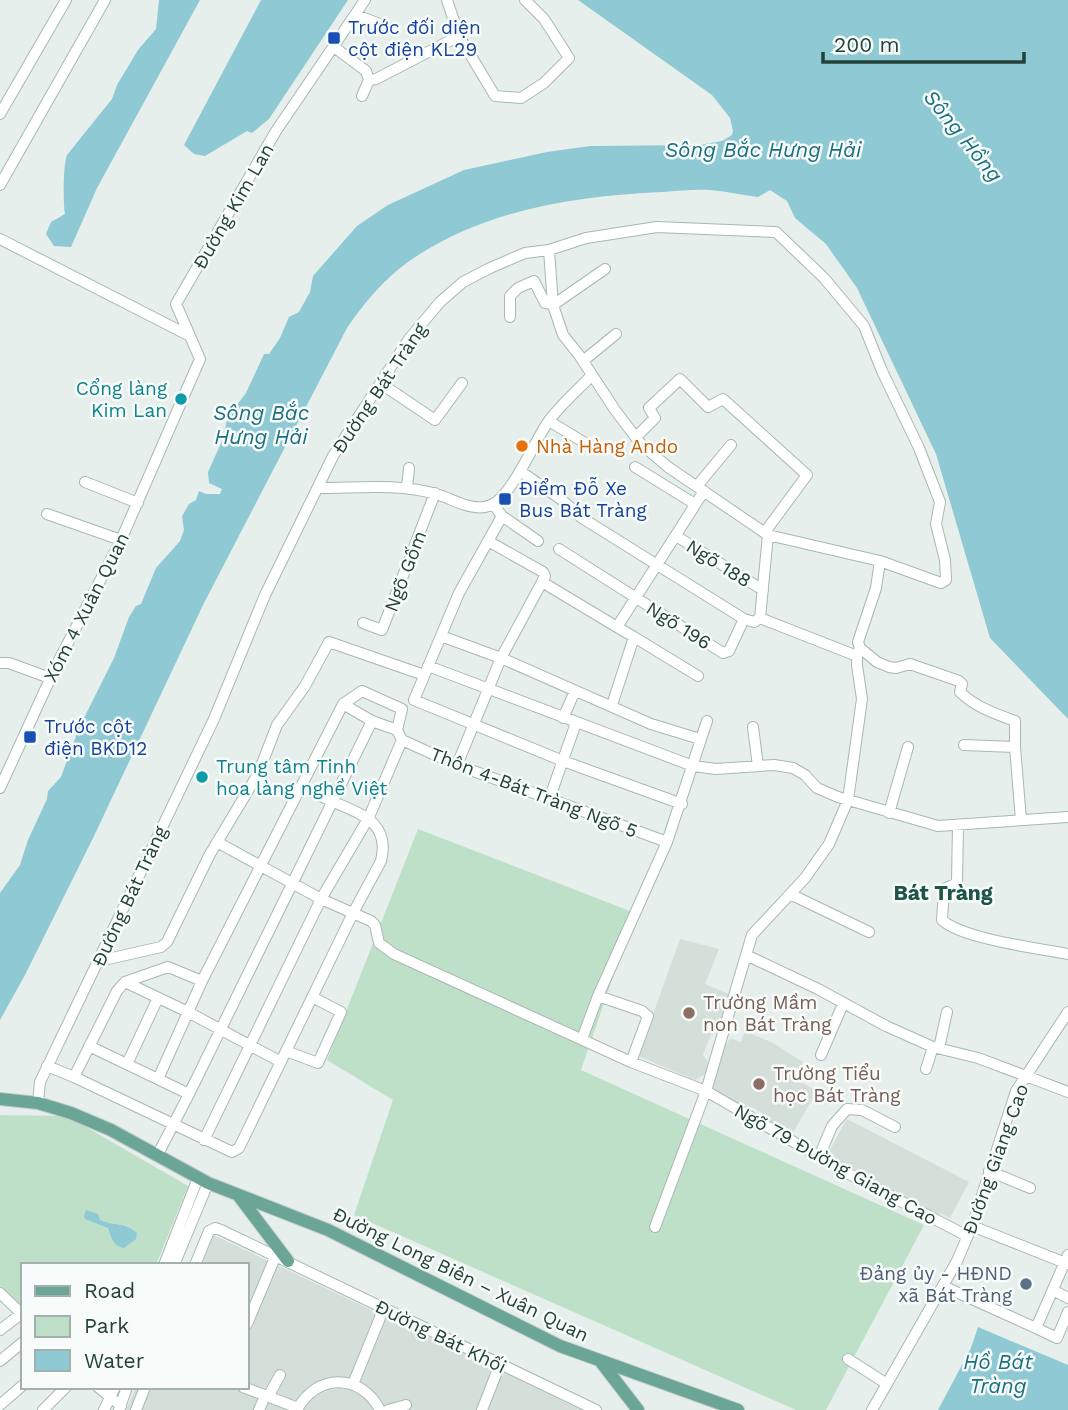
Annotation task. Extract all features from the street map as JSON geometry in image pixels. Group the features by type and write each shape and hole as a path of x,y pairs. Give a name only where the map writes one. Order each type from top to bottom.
{"main road":[{"name":"Đường Long Biên – Xuân Quan","path":"0,1099 38,1103 71,1113 158,1154 203,1181 328,1230 428,1279 506,1322 559,1346 738,1410"},
{"path":"238,1195 282,1258"},
{"path":"601,1362 638,1410"}],"street":[{"path":"0,114 66,0"},
{"path":"0,185 105,0"},
{"name":"Đường Kim Lan","path":"164,323 276,131 365,0"},
{"path":"447,0 458,36 495,96 522,98 544,83 569,58 544,19 525,0"},
{"path":"356,15 393,29"},
{"path":"369,80 458,36"},
{"path":"334,47 366,71 369,80 362,96"},
{"name":"Đường Bát Tràng","path":"38,1103 37,1090 47,1066 214,719 265,595 333,456 409,339 440,302 463,282 525,253 549,250 586,238 657,227 776,232 824,278 864,326 940,502 936,524 945,560 946,580 941,583 931,581 880,561"},
{"path":"0,239 190,337"},
{"path":"549,250 553,304 563,335 635,437 668,467 766,533 880,561 876,588 858,642 862,698 848,800 829,845 805,878 752,935 706,1091 654,1227"},
{"path":"510,317 510,296 518,288 534,281 545,303 553,304 606,269"},
{"path":"176,304 190,337"},
{"path":"583,361 616,334"},
{"name":"Xóm 4 Xuân Quan","path":"0,789 6,762 121,540 173,425 200,359 190,337"},
{"path":"318,488 407,487 480,509 494,505 520,471 549,421 592,375"},
{"path":"635,437 655,418 649,408 680,379 708,407 723,399 807,475 766,533 760,618"},
{"path":"380,383 432,424 462,383"},
{"path":"549,421 585,443"},
{"path":"617,627 676,536 695,504 700,488 731,445"},
{"path":"635,467 695,504"},
{"path":"407,487 409,468"},
{"path":"520,471 562,500 582,518 744,620 754,622 760,618"},
{"path":"85,482 138,503"},
{"name":"Ngõ Gốm","path":"363,623 382,630 435,494"},
{"path":"494,505 502,516 538,541"},
{"path":"47,514 121,540"},
{"path":"204,1140 321,899 369,817 399,735 402,709 414,700 459,593 502,516"},
{"name":"Ngõ 188","path":"676,536 762,590"},
{"path":"457,765 501,658 545,576 543,572 488,541"},
{"path":"559,549 635,598"},
{"path":"542,582 698,676"},
{"name":"Ngõ 196","path":"635,598 723,653 729,650 744,620"},
{"path":"760,618 858,652 889,667 910,664 960,682 960,692 965,698 1015,721 1021,820"},
{"path":"441,636 501,658 651,724 700,739"},
{"path":"612,705 634,637"},
{"path":"99,961 164,946 217,842 258,775 277,725 305,686 329,642 487,690 693,766 716,769 774,765 793,768 805,775 817,788 925,823 958,825 1068,817"},
{"path":"0,663 9,663 50,678"},
{"path":"159,1079 202,981 343,704 362,691 402,709"},
{"path":"564,718 575,691"},
{"path":"414,700 563,761 682,804"},
{"name":"Thôn 4-Bát Tràng Ngõ 5","path":"343,704 457,765 667,842"},
{"path":"158,1154 372,721"},
{"path":"582,1039 598,996 682,804 707,721"},
{"path":"550,797 576,723"},
{"path":"753,727 758,766"},
{"path":"964,745 1015,747"},
{"path":"889,813 908,747"},
{"path":"47,1066 232,1152 239,1148 383,853 379,831 369,817 302,786"},
{"path":"958,825 957,883 944,889 942,920 949,926 998,940 1068,954"},
{"name":"Ngõ 79 Đường Giang Cao","path":"217,842 292,884 375,925 379,943 394,954 631,1062 706,1091 819,1157 970,1231 1067,1260"},
{"path":"790,894 869,932"},
{"name":"Đường Giang Cao","path":"746,955 936,1047 978,1058 1026,1076 1016,1091 970,1231 957,1261 873,1410"},
{"path":"74,1077 117,991 125,982 168,967 202,981"},
{"path":"125,982 281,1062"},
{"path":"598,996 642,1011 648,1016 631,1062"},
{"path":"286,1051 318,1063 341,1013 312,997"},
{"path":"127,1064 158,998"},
{"path":"821,1055 843,1004"},
{"path":"926,1069 947,1012"},
{"path":"1068,1012 1026,1076 1068,1092"},
{"path":"89,1046 189,1094"},
{"path":"819,1157 832,1126 847,1109 862,1110 895,1128"},
{"path":"989,1171 1030,1188"},
{"path":"165,1263 203,1181"},
{"path":"175,1263 203,1181"},
{"name":"Đường Bát Khối","path":"196,1263 209,1231 215,1228 596,1410"},
{"path":"248,1322 282,1258"},
{"path":"1036,1328 1067,1260"},
{"path":"943,1286 1057,1338 1068,1312"},
{"path":"1053,1290 1068,1298"},
{"path":"0,1293 21,1313"},
{"path":"354,1384 384,1308"},
{"path":"0,1330 21,1315"},
{"path":"0,1362 21,1344"},
{"path":"848,1359 887,1384"},
{"path":"482,1410 500,1364"},
{"path":"259,1410 280,1376"},
{"path":"248,1389 298,1409 305,1397 315,1388 328,1383 354,1384 375,1400 380,1410"},
{"path":"0,1405 21,1387"},
{"path":"43,1410 64,1389"},
{"path":"100,1389 120,1408 126,1389"},
{"path":"104,1410 114,1389"},
{"path":"136,1410 144,1389"},
{"path":"566,1410 571,1398"},
{"path":"388,1410 406,1405"}],"shaded area":[{"name":"Trường Mầm non Bát Tràng","path":"680,939 719,949 705,984 731,995 719,1031 711,1035 703,1055 708,1062 705,1074 695,1080 638,1056"},
{"name":"Trường Tiểu học Bát Tràng","path":"745,1031 773,1043 803,1062 797,1080 817,1091 792,1134 763,1119 762,1113 752,1107 746,1108 712,1089 724,1044 727,1044 730,1038 741,1042"},
{"path":"847,1119 969,1182 950,1218 940,1213 938,1215 827,1155"},
{"path":"203,1230 582,1410 126,1410 135,1389 248,1389 248,1263 190,1263"}],"green space":[{"path":"418,829 635,913 581,1070 924,1225 826,1410 796,1410 354,1215 393,1100 327,1060"},
{"path":"0,1115 67,1116 188,1186 157,1263 21,1263 21,1306 0,1286"}],"water":[{"path":"159,0 200,0 97,188 71,247 54,246 46,234 51,222 65,214 67,155 112,99 117,85 138,50 156,29"},
{"path":"261,0 348,0 269,119 252,133 247,131 205,156 194,154 184,145"},
{"path":"578,0 1068,0 1068,719 990,638 936,454 857,288 826,244 795,218 787,201 770,190 758,197 686,190 596,197 498,218 436,244 408,262 374,292 347,328 204,603 94,836 0,1020 0,893 20,865 48,791 61,777 79,728 114,658 129,617 136,606 141,604 156,568 180,541 184,530 182,516 189,504 196,500 199,491 220,494 222,489 209,483 208,472 222,441 228,417 246,393 264,354 269,354 280,338 289,317 299,312 310,292 313,276 357,226 388,205 464,170 547,152 590,146 700,145 722,141 732,135 730,118 712,95"},
{"path":"86,1210 98,1214 100,1220 132,1229 137,1233 136,1239 124,1248 117,1245 108,1228 85,1219"},
{"name":"Hồ Bát Tràng","path":"978,1327 1068,1365 1068,1410 938,1410 971,1348"}],"place":[{"name":"Trước đối diện cột điện KL29","path":"334,38"},
{"name":"Cổng làng Kim Lan","path":"181,399"},
{"name":"Nhà Hàng Ando","path":"522,446"},
{"name":"Điểm Đỗ Xe Bus Bát Tràng","path":"505,499"},
{"name":"Trước cột điện BKD12","path":"30,737"},
{"name":"Trung tâm Tinh hoa làng nghề Việt","path":"202,777"},
{"name":"Trường Mầm non Bát Tràng","path":"689,1013"},
{"name":"Trường Tiểu học Bát Tràng","path":"759,1084"},
{"name":"Đảng ủy - HĐND xã Bát Tràng","path":"1026,1284"}],"district":[{"name":"Bát Tràng","path":"943,893"}],"water label":[{"name":"Sông Hồng","path":"963,136"},
{"name":"Sông Bắc Hưng Hải","path":"763,150"},
{"name":"Sông Bắc Hưng Hải","path":"261,425"}]}
